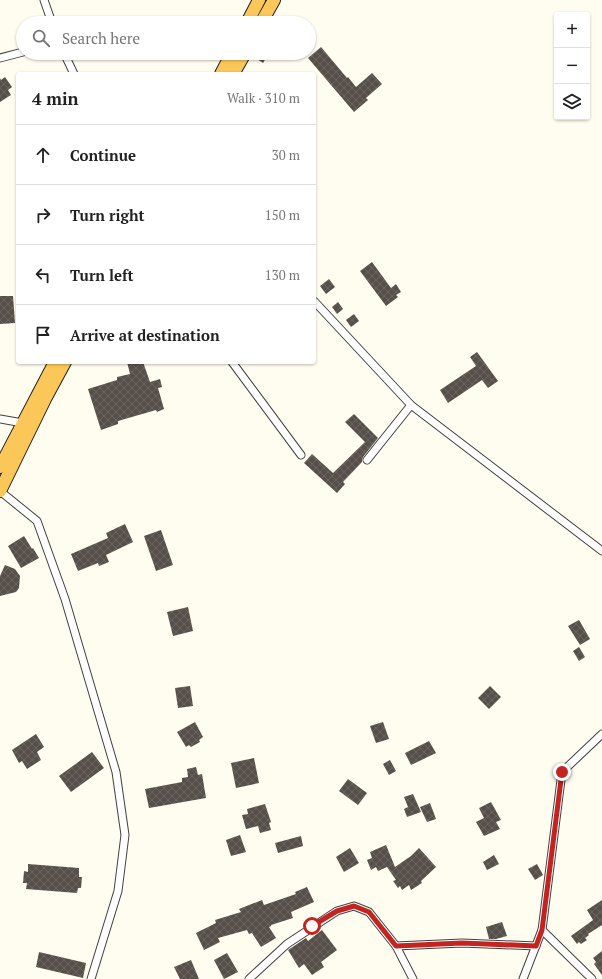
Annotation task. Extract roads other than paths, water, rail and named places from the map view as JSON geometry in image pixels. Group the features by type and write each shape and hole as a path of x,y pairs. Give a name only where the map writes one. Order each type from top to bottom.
{"highway":[{"path":"251,16 259,0"},
{"path":"265,16 274,0"},
{"path":"222,72 228,60"},
{"path":"234,72 241,60"},
{"path":"0,467 54,364"},
{"path":"0,491 64,364"}],"street":[{"path":"44,0 50,16"},
{"path":"0,58 16,54"},
{"path":"67,60 73,72"},
{"path":"316,303 411,405 602,551"},
{"path":"233,364 301,455"},
{"path":"367,460 411,405"},
{"path":"0,419 22,423"},
{"path":"0,491 37,520 65,599 116,772 125,835 118,891 91,979"},
{"path":"523,979 542,930 562,772 602,734"},
{"path":"249,979 287,944 337,911 354,906 369,912 396,946 413,979"},
{"path":"542,930 592,979"},
{"path":"396,946 462,943 536,946"}]}
